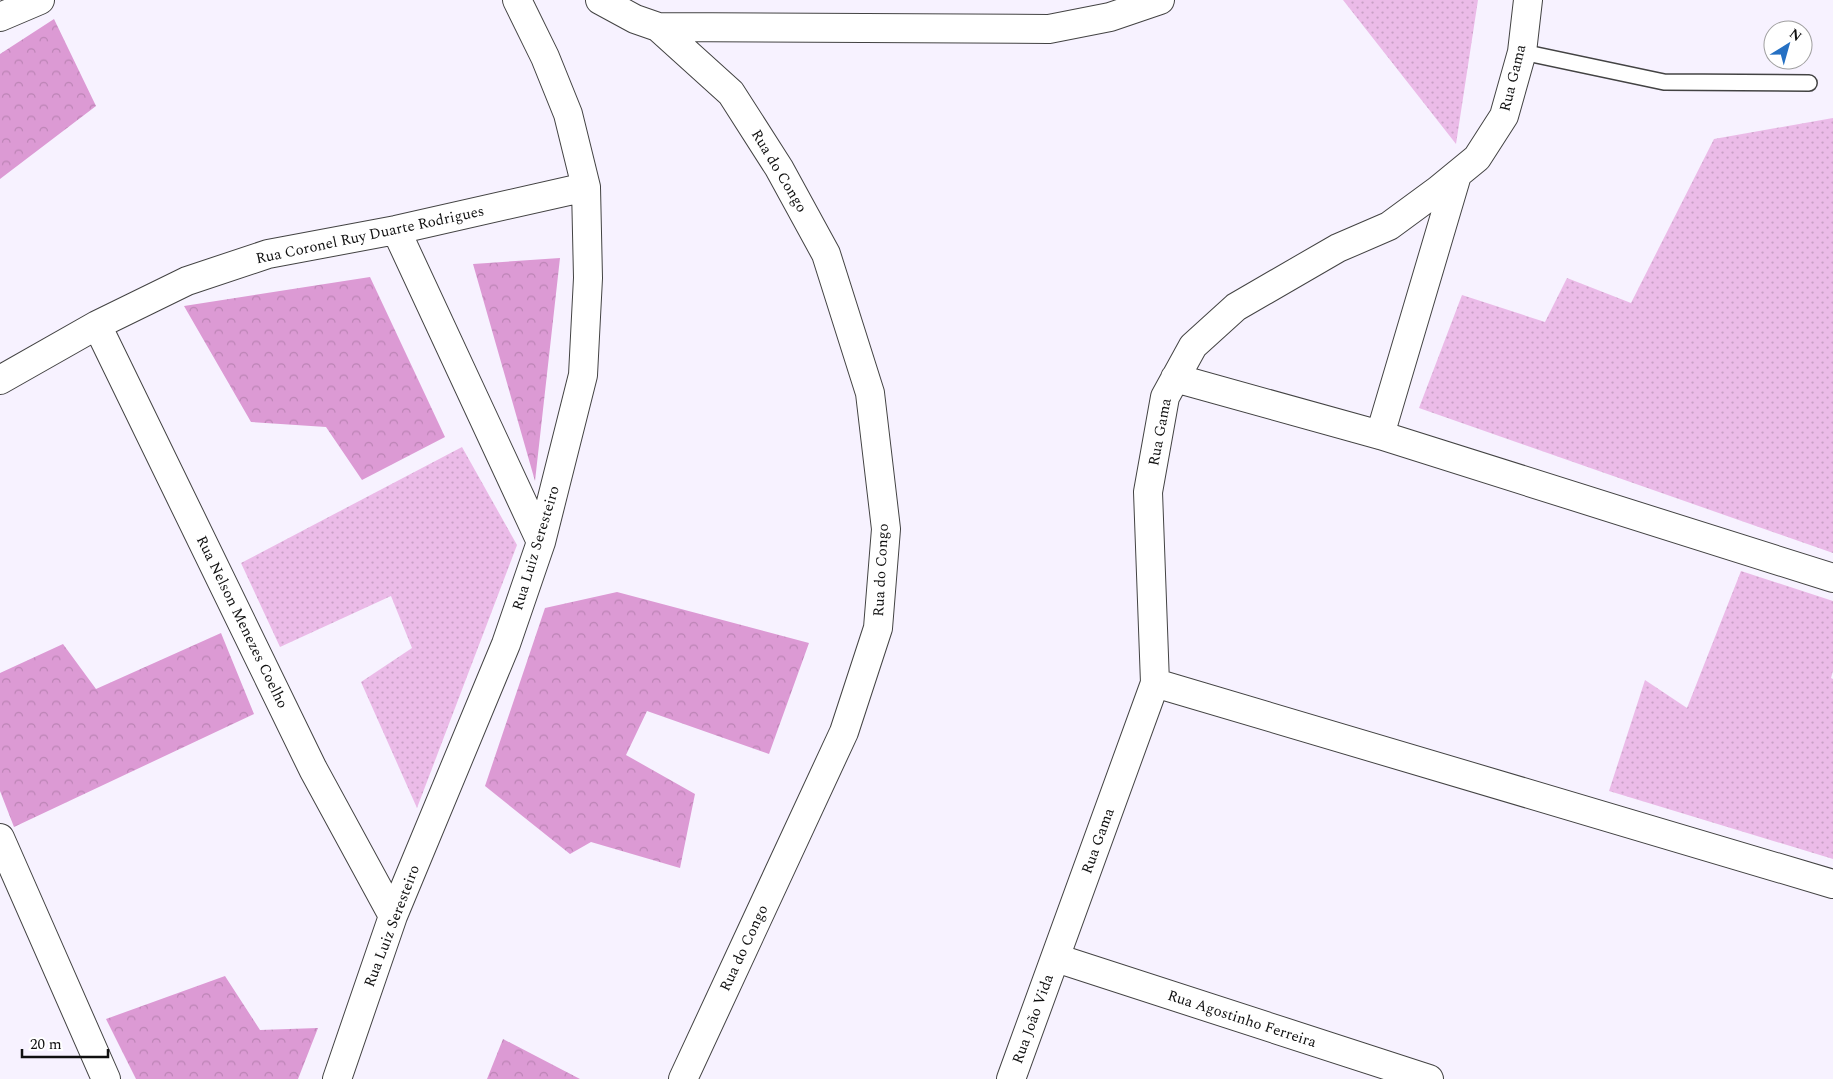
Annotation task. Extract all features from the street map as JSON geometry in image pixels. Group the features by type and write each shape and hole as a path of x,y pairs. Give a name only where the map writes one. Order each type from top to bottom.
{"street":[{"path":"0,17 40,0"},
{"name":"Rua Luiz Seresteiro","path":"337,1079 393,916 506,644 541,542 583,375 588,278 586,187 568,114 545,57 518,0"},
{"path":"600,0 635,19 658,27 1049,29 1110,17 1160,0"},
{"name":"Rua Gama","path":"1056,958 1155,683 1148,492 1165,397 1193,346 1236,307 1338,248 1389,226 1477,158 1504,116 1522,52 1528,0"},
{"name":"Rua do Congo","path":"658,27 731,93 779,168 826,254 870,393 886,529 878,628 844,732 683,1079"},
{"path":"1380,435 1457,175"},
{"name":"Rua Coronel Ruy Duarte Rodrigues","path":"0,380 97,325 187,281 268,254 396,230 586,187"},
{"path":"396,230 541,542"},
{"name":"Rua Nelson Menezes Coelho","path":"97,325 313,769 393,916"},
{"path":"1176,378 1380,435 1833,578"},
{"path":"1155,683 1833,884"},
{"path":"0,838 106,1079"},
{"name":"Rua João Vida","path":"1011,1079 1056,958"},
{"name":"Rua Agostinho Ferreira","path":"1056,958 1428,1079"}],"lane":[{"path":"1522,52 1664,82 1809,83"}],"shaded area":[{"path":"1343,0 1478,0 1456,144"},
{"path":"1833,118 1833,553 1419,408 1462,295 1545,322 1567,278 1631,303 1714,139"},
{"path":"462,447 517,545 417,808 361,682 412,648 391,596 280,647 241,563"},
{"path":"1741,571 1833,601 1833,671 1831,678 1833,679 1833,859 1609,791 1645,680 1687,708"}],"green space":[{"path":"54,19 96,106 0,179 0,54"},
{"path":"560,258 535,481 473,264"},
{"path":"370,277 445,437 362,480 326,427 251,422 184,306"},
{"path":"617,592 809,643 769,754 647,711 626,755 695,794 680,868 591,842 570,854 485,786 545,608"},
{"path":"221,633 254,714 14,827 0,791 0,673 63,644 96,689"},
{"path":"225,976 260,1030 318,1028 298,1079 136,1079 106,1019"},
{"path":"503,1039 580,1079 487,1079"}]}
